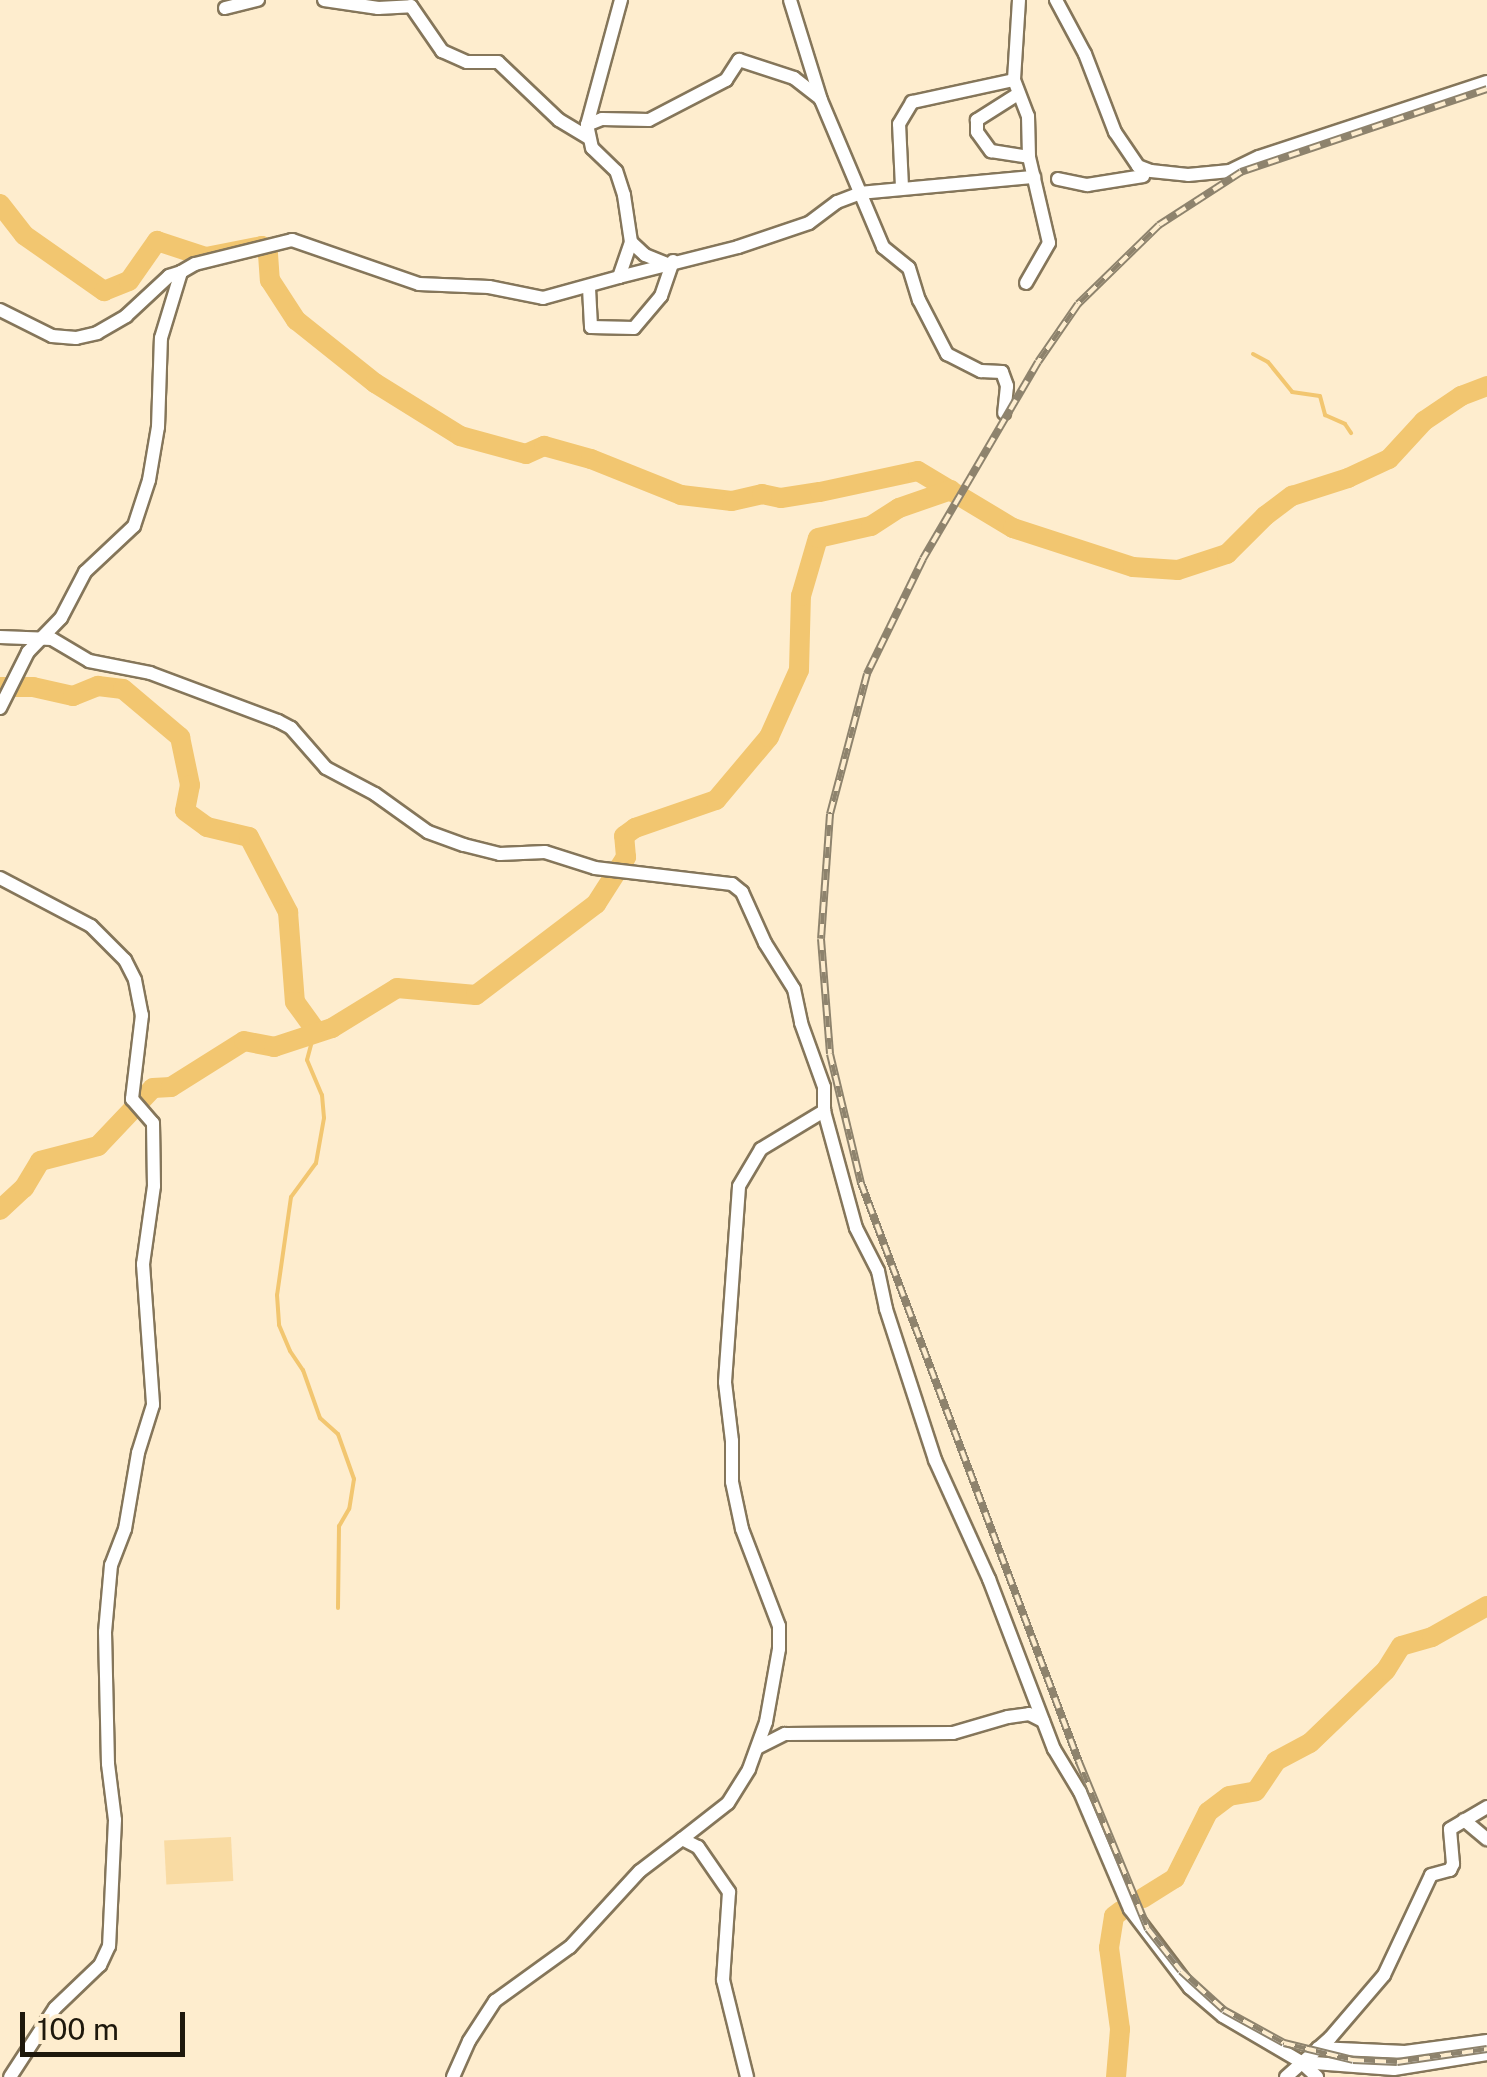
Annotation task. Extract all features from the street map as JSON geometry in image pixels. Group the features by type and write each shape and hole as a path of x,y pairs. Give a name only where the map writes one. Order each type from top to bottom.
{"street":[{"path":"225,8 258,0"},
{"path":"324,0 378,8 411,6 442,51 467,62 498,62 559,120 587,131 621,181 631,242 619,277"},
{"path":"587,131 621,0"},
{"path":"790,0 821,100 883,248 908,268 919,300 948,354 981,371 1002,372 1007,386 1004,412"},
{"path":"1019,0 1016,87 1028,116 1028,157 1049,243 1026,283"},
{"path":"1056,0 1085,54 1116,132 1138,166 1151,171 1188,175 1230,171 1290,146 1487,82"},
{"path":"587,131 602,119 649,120 726,80 739,60 794,78 821,100"},
{"path":"1016,87 977,120 977,132 991,151 1028,157"},
{"path":"902,187 899,124 912,102 1016,87"},
{"path":"1058,180 1077,186 1143,176"},
{"path":"0,310 52,336 76,338 97,333 126,316 169,276 195,264 292,240 419,284 489,287 550,298 669,262 738,248 809,223 837,202 860,193 1034,177"},
{"path":"631,242 645,255 669,262"},
{"path":"589,288 590,327 634,328 661,296 669,262"},
{"path":"0,708 40,638 60,618 84,572 134,526 149,480 158,427 161,338 181,272"},
{"path":"0,637 52,639 89,661 150,673 278,720 326,768 441,837 500,854 546,852 595,868 732,884 742,892 765,943 794,988 801,1023 824,1087 824,1111 856,1228 878,1270 886,1309 930,1444 989,1579 1054,1749 1080,1792 1130,1909 1166,1960 1223,2016 1301,2062 1318,2077"},
{"path":"0,878 91,926 110,942 130,970 142,1015 132,1099 153,1123 154,1186 143,1264 152,1405 138,1453 124,1529 111,1565 105,1632 108,1764 115,1820 109,1946 100,1965 55,2008 10,2077"},
{"path":"453,2077 468,2041 496,2001 570,1947 640,1871 728,1803 759,1746 773,1687 779,1626 742,1529 732,1482 725,1382 739,1186 761,1149 824,1111"},
{"path":"759,1746 785,1734 953,1733 1008,1717 1029,1714 1043,1720"},
{"path":"1286,2077 1384,1975 1431,1874 1450,1870 1453,1864 1450,1829 1487,1807"},
{"path":"1464,1820 1487,1840"},
{"path":"682,1838 698,1847 729,1892 723,1980 747,2077"},
{"path":"1318,2048 1404,2052 1487,2041"},
{"path":"1301,2062 1394,2070 1487,2054"}],"shaded area":[{"path":"231,1837 233,1881 166,1884 164,1841"}],"waterway":[{"path":"0,204 24,235 104,291 129,281 157,241 206,257 262,246 268,254 270,280 296,320 375,383 460,436 526,454 544,446 591,459 681,495 732,501 762,494 781,498 820,492 918,471 1013,528 1133,567 1178,570 1227,554 1265,516 1292,496 1348,478 1389,459 1424,421 1461,396 1487,386"},
{"path":"1253,354 1268,362 1292,392 1320,396 1325,415 1345,424 1351,433"},
{"path":"0,1210 24,1188 40,1161 98,1146 153,1088 171,1087 244,1041 274,1047 332,1028 397,988 476,995 596,904 626,857 624,836 635,828 716,800 769,737 799,670 801,596 818,538 871,526 899,508 951,490"},
{"path":"0,687 33,687 73,696 98,686 123,689 180,737 190,785 185,811 207,827 249,837 288,912 295,1002 315,1030"},
{"path":"315,1030 307,1060 322,1095 324,1118 316,1163 291,1197 277,1295 279,1325 303,1370 320,1418 338,1434 354,1479 349,1509 339,1526 338,1608"},
{"path":"1143,1898 1175,1878 1208,1812 1229,1796 1256,1791 1276,1761 1310,1743 1386,1670 1401,1646 1432,1637 1487,1606"},
{"path":"1116,2077 1120,2029 1109,1948 1114,1916 1121,1911"}],"railway":[{"path":"1487,89 1241,172 1159,225 1078,304 1038,362 923,559 867,674 830,814 821,939 830,1054 861,1183 1079,1762 1148,1929 1181,1971 1224,2010 1284,2043 1353,2060 1397,2062 1487,2049"}]}
